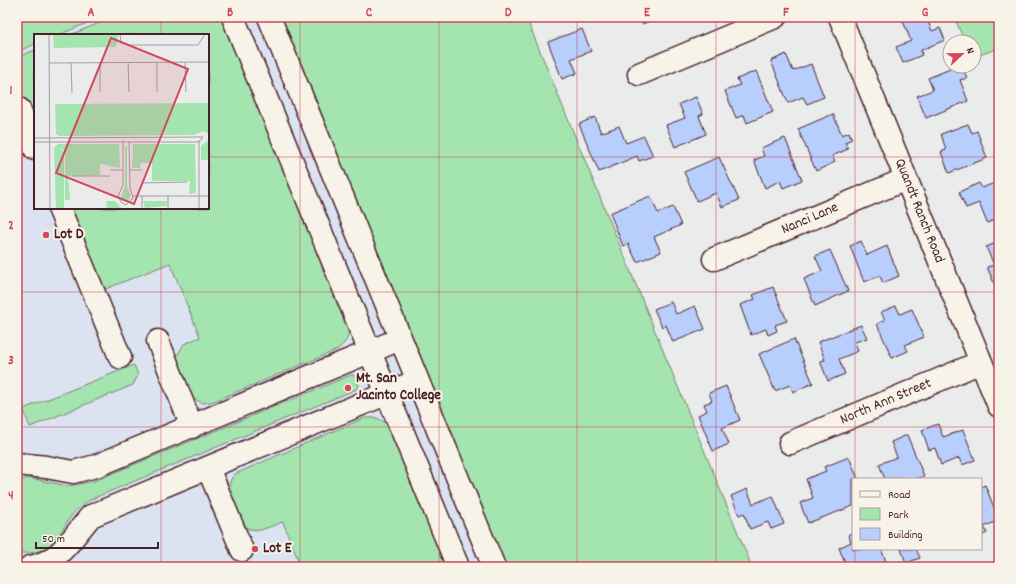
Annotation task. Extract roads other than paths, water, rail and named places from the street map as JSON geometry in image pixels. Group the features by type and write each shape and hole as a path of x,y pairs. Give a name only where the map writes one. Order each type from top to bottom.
{"street":[{"path":"234,17 458,567"},
{"path":"269,17 494,567"},
{"path":"638,74 775,17"},
{"name":"Quandt Ranch Road","path":"840,17 999,406"},
{"path":"19,109 34,146"},
{"name":"Nanci Lane","path":"714,259 906,179"},
{"path":"59,209 120,357"},
{"path":"17,464 74,472 96,466 400,339"},
{"path":"158,341 192,427"},
{"name":"North Ann Street","path":"790,443 981,362"},
{"path":"43,565 57,556 65,548 91,516 417,381"},
{"path":"208,468 242,550"}],"place":[{"name":"Lot D","path":"46,235"},
{"name":"Mt. San Jacinto College","path":"348,388"},
{"name":"Lot E","path":"255,549"}]}
